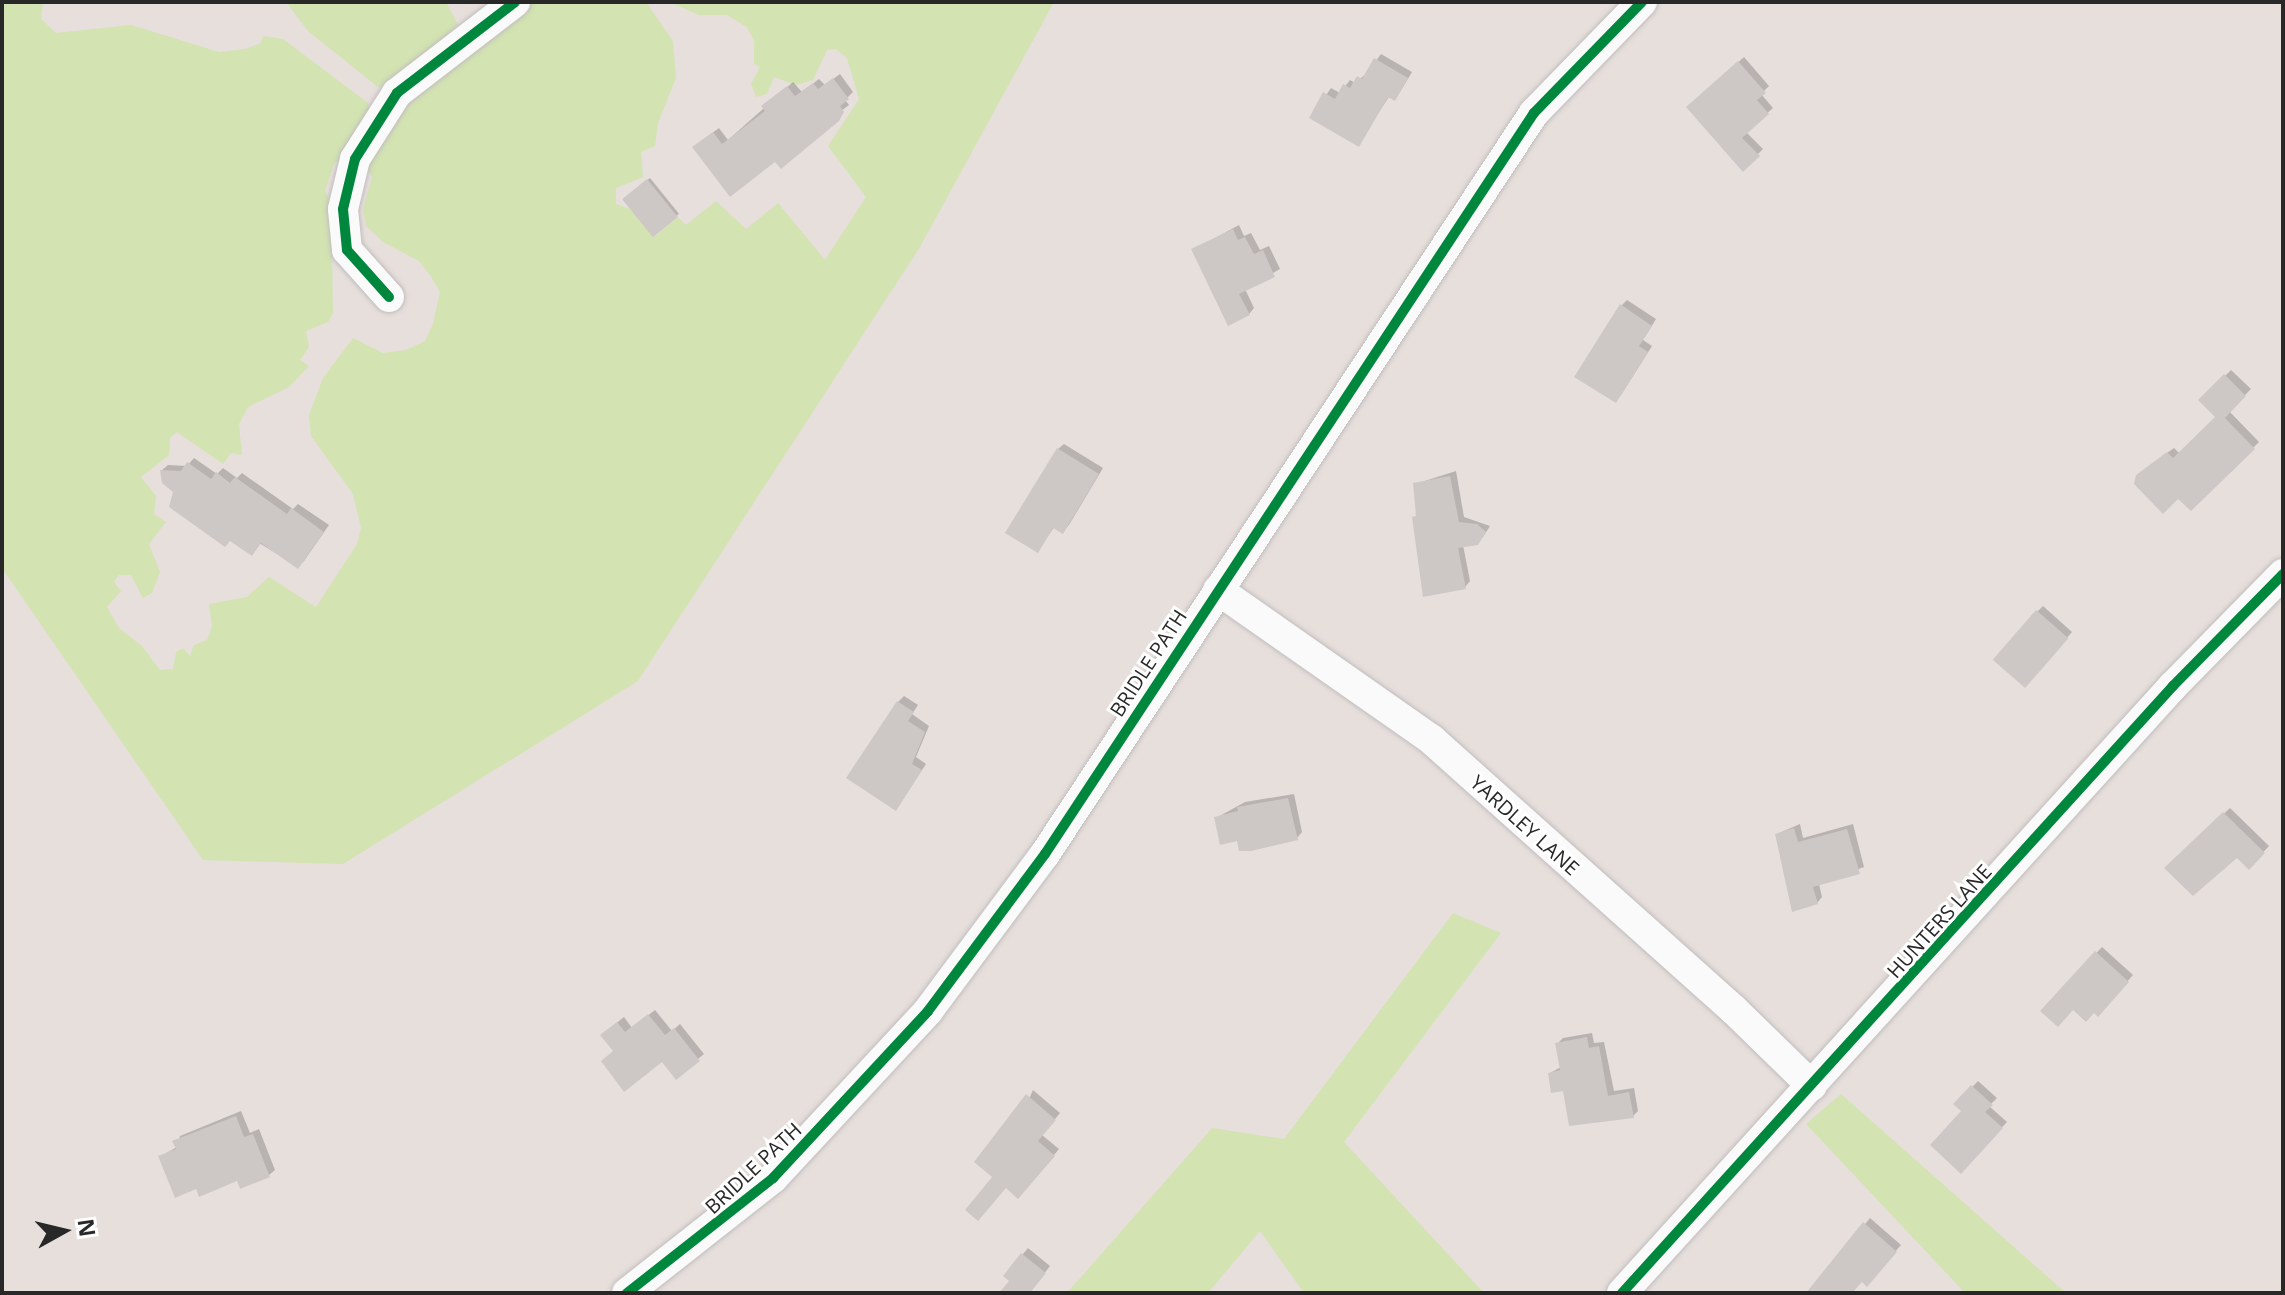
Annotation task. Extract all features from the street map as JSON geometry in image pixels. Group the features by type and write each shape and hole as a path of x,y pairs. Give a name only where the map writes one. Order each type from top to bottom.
{"street":[{"path":"389,297 347,250 343,209 355,159 397,93 515,2"},
{"name":"BRIDLE PATH","path":"627,1293 773,1178 928,1011 1045,854 1534,113 1642,2"},
{"name":"HUNTERS LANE","path":"1622,1293 2173,686 2283,574"},
{"name":"YARDLEY LANE","path":"1218,590 1432,740 1733,1009 1812,1086"}],"green space":[{"path":"2,2 43,2 41,19 56,33 131,25 219,52 245,49 261,43 263,36 283,39 368,103 370,111 344,157 334,164 325,191 331,202 333,313 328,322 306,331 309,347 300,360 309,366 289,387 248,407 239,424 242,455 231,453 223,464 177,432 170,438 169,455 141,477 156,496 154,514 166,522 149,544 160,572 152,593 143,598 131,575 119,575 114,582 121,591 107,607 119,628 142,646 160,670 173,669 176,652 183,648 190,656 194,645 207,640 212,626 209,604 247,597 269,577 316,607 357,544 361,528 353,494 311,436 309,415 323,378 353,338 383,353 406,350 425,341 433,324 440,292 430,275 419,261 383,242 366,226 363,210 372,177 368,170 377,143 408,100 465,52 534,2 646,2 673,41 676,78 658,123 655,146 641,152 643,177 616,188 616,204 630,209 654,237 678,217 686,225 716,201 746,229 778,203 825,260 866,197 828,146 859,99 847,58 836,49 827,50 813,80 796,85 774,77 767,94 756,97 751,84 760,67 754,64 754,41 747,27 727,15 699,15 669,2 1054,2 920,247 638,681 343,864 203,860 2,568"},
{"path":"286,2 446,2 458,25 385,88 378,87 308,31"},
{"path":"1453,913 1501,933 1344,1142 1484,1293 1304,1293 1260,1231 1208,1293 1067,1293 1212,1128 1284,1139"},
{"path":"1841,1094 2066,1293 1965,1293 1806,1124"}],"building":[{"path":"1374,58 1408,78 1395,101 1388,97 1359,147 1309,118 1323,92 1335,99 1343,84 1350,88 1357,76 1362,79"},
{"path":"1738,61 1766,93 1757,100 1769,114 1742,138 1760,156 1743,172 1686,107"},
{"path":"833,78 849,99 840,106 844,112 839,121 781,169 775,162 730,197 692,147 713,132 722,144 765,111 761,106 787,86 795,96 813,83 818,89"},
{"path":"647,179 678,217 653,237 622,199"},
{"path":"1233,229 1238,240 1245,237 1254,254 1263,250 1275,277 1239,294 1250,315 1228,326 1191,249"},
{"path":"1620,304 1652,326 1639,346 1648,352 1616,403 1574,377"},
{"path":"2224,374 2246,396 2225,418 2255,449 2191,511 2178,499 2163,514 2134,484 2136,475 2167,452 2173,458 2215,417 2198,400"},
{"path":"1057,448 1099,474 1063,534 1053,528 1038,553 1005,533"},
{"path":"187,462 211,479 216,472 230,483 235,477 287,514 291,508 324,532 298,569 261,543 252,556 230,541 225,547 169,507 173,492 162,483 160,470 181,471"},
{"path":"1450,476 1459,522 1477,524 1486,532 1478,545 1458,548 1466,589 1423,597 1412,517 1416,516 1413,483"},
{"path":"2036,610 2068,638 2025,688 1993,660"},
{"path":"897,701 914,712 908,721 925,732 912,764 922,770 896,811 846,778"},
{"path":"1288,798 1298,840 1251,851 1239,851 1237,841 1220,845 1214,817 1238,811 1237,807"},
{"path":"2223,812 2265,853 2249,870 2237,858 2193,896 2164,868"},
{"path":"1794,828 1798,842 1847,829 1860,874 1813,887 1818,904 1792,912 1775,834"},
{"path":"2095,951 2129,982 2098,1017 2094,1013 2086,1022 2073,1010 2058,1027 2040,1011"},
{"path":"648,1014 665,1035 674,1028 700,1061 676,1080 662,1062 624,1092 601,1061 613,1051 600,1035 617,1022 625,1032"},
{"path":"1587,1037 1589,1048 1599,1046 1608,1096 1629,1092 1634,1118 1569,1126 1563,1091 1551,1093 1548,1073 1560,1070 1555,1043"},
{"path":"1971,1085 1993,1105 1985,1112 2003,1128 1961,1174 1930,1145 1961,1111 1953,1104"},
{"path":"1026,1094 1056,1120 1038,1141 1055,1156 1018,1199 1006,1188 978,1221 965,1210 992,1177 974,1162"},
{"path":"236,1116 244,1137 253,1134 270,1177 240,1189 237,1181 199,1197 196,1189 175,1198 158,1156 176,1149 172,1141"},
{"path":"1863,1222 1897,1252 1867,1287 1862,1282 1852,1293 1806,1293"},
{"path":"1021,1253 1046,1273 1030,1293 999,1293 1009,1281 1003,1276"}],"cycle path":[{"path":"389,297 347,250 343,209 355,159 397,93 515,2"},
{"path":"627,1293 773,1178 928,1011 1045,854 1534,113 1642,2"},
{"path":"1622,1293 2173,686 2283,574"}]}
